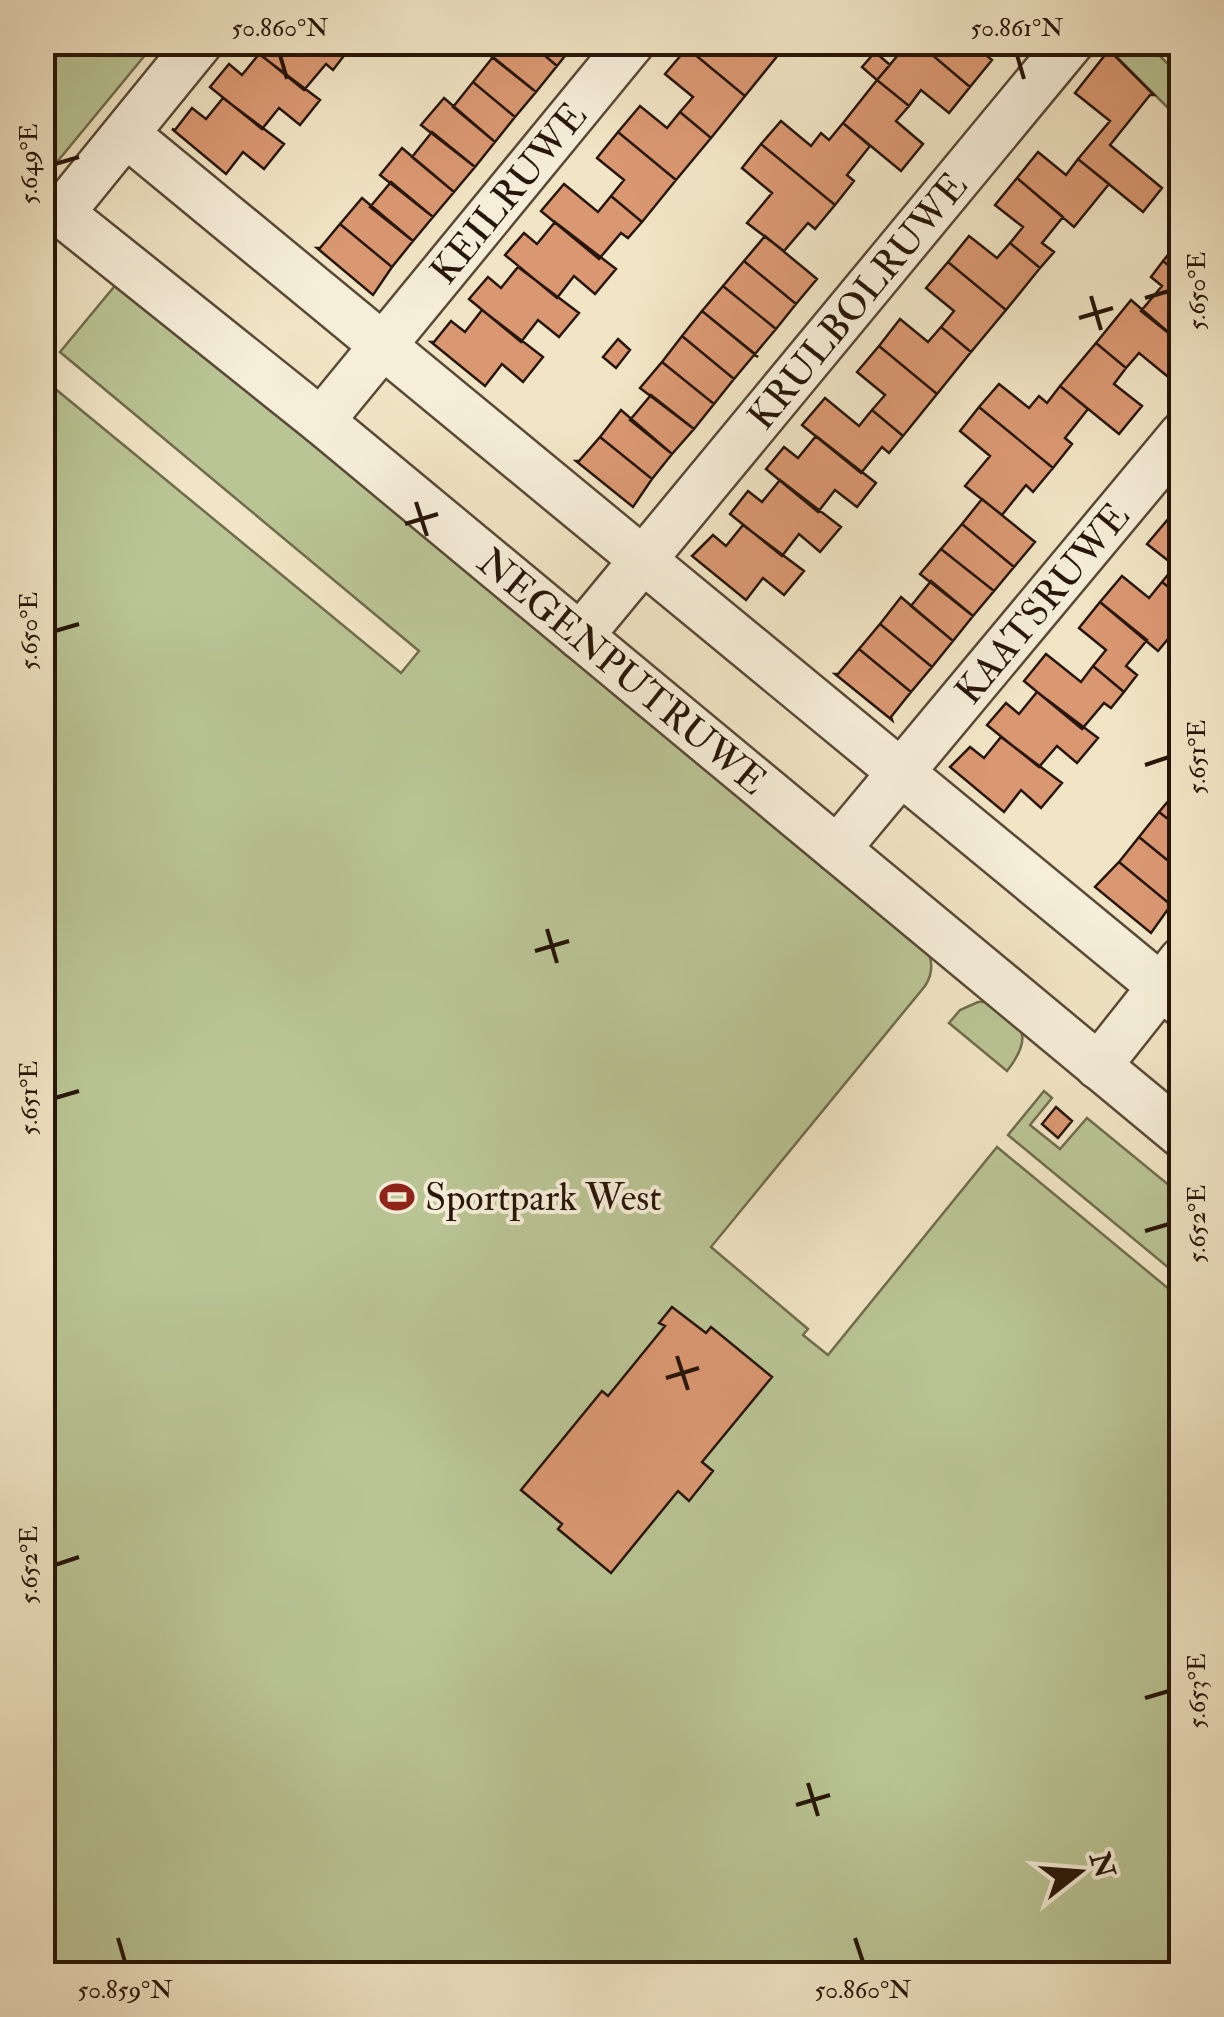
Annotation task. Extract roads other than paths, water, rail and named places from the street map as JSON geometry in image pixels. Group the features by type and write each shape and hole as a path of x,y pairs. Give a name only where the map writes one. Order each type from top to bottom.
{"street":[{"path":"200,42 126,134 901,773 1174,983 1098,1066"},
{"name":"KEILRUWE","path":"321,422 632,42"},
{"name":"KRULBOLRUWE","path":"580,636 1072,42"},
{"name":"NEGENPUTRUWE","path":"126,134 61,213 321,422 1182,1135"},
{"name":"KAATSRUWE","path":"836,849 1182,436"}],"place":[{"name":"Sportpark West","path":"397,1197"}]}
